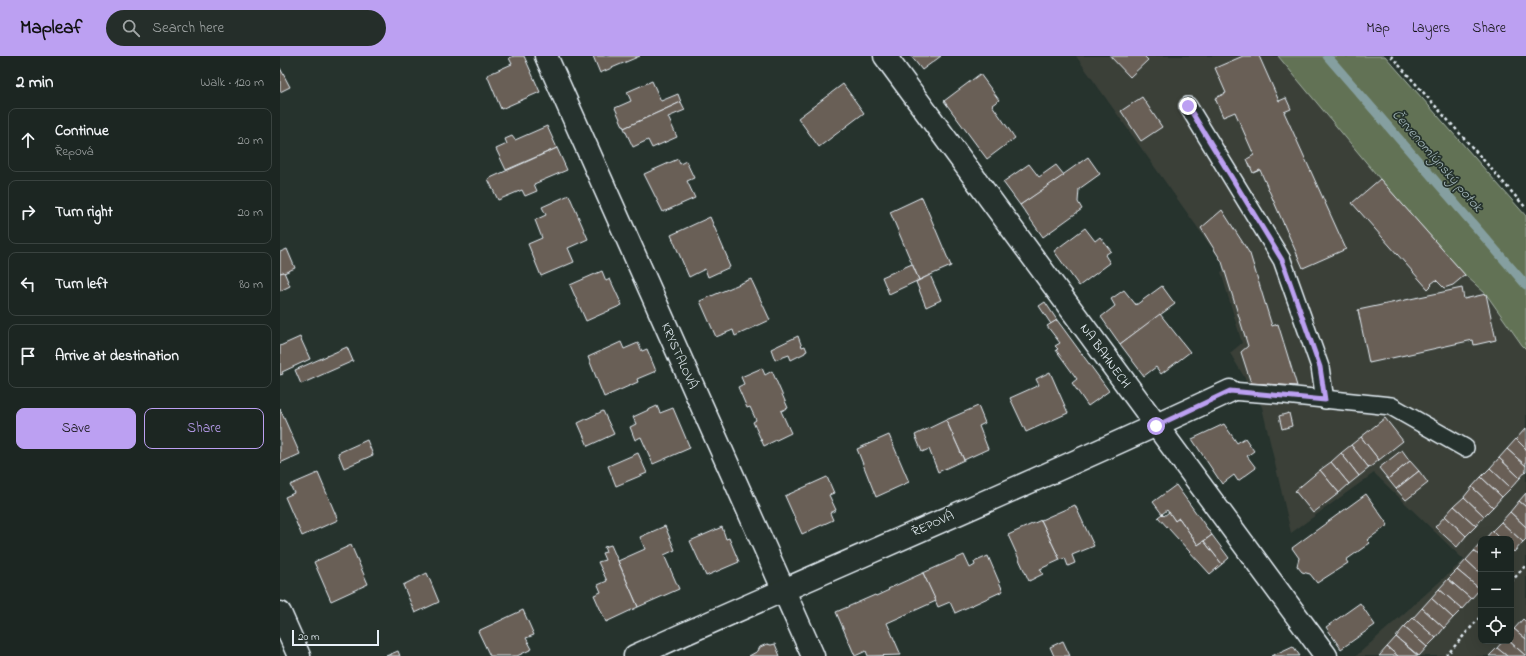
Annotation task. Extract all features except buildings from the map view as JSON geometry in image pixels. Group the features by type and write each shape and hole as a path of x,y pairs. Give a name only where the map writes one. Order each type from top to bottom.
{"street":[{"name":"KRYSTALOVÁ","path":"546,56 813,656"},
{"name":"NA BAHNECH","path":"885,56 1326,656"},
{"name":"ŘEPOVÁ","path":"635,656 782,589 1156,426 1230,391"},
{"path":"280,613 299,656"}],"lane":[{"path":"1188,106 1282,260 1320,367 1325,400"},
{"path":"1230,391 1391,406 1465,448"}],"path":[{"path":"1391,56 1526,208"},
{"path":"1514,579 1526,565"},
{"path":"1446,656 1478,619"}],"shaded area":[{"path":"1076,56 1278,56 1380,179 1465,275 1486,294 1526,349 1526,656 1356,656 1464,560 1374,473 1291,533 1262,407 1230,353 1242,343 1221,272 1225,270 1222,262"}],"green space":[{"path":"1278,56 1385,56 1526,216 1526,349 1486,294 1465,275 1380,179"}],"waterway":[{"name":"Červenomlýnský potok","path":"1327,56 1526,285"}],"route":[{"path":"1156,426 1230,391 1285,395 1325,400 1320,367 1282,260 1188,106"}]}
